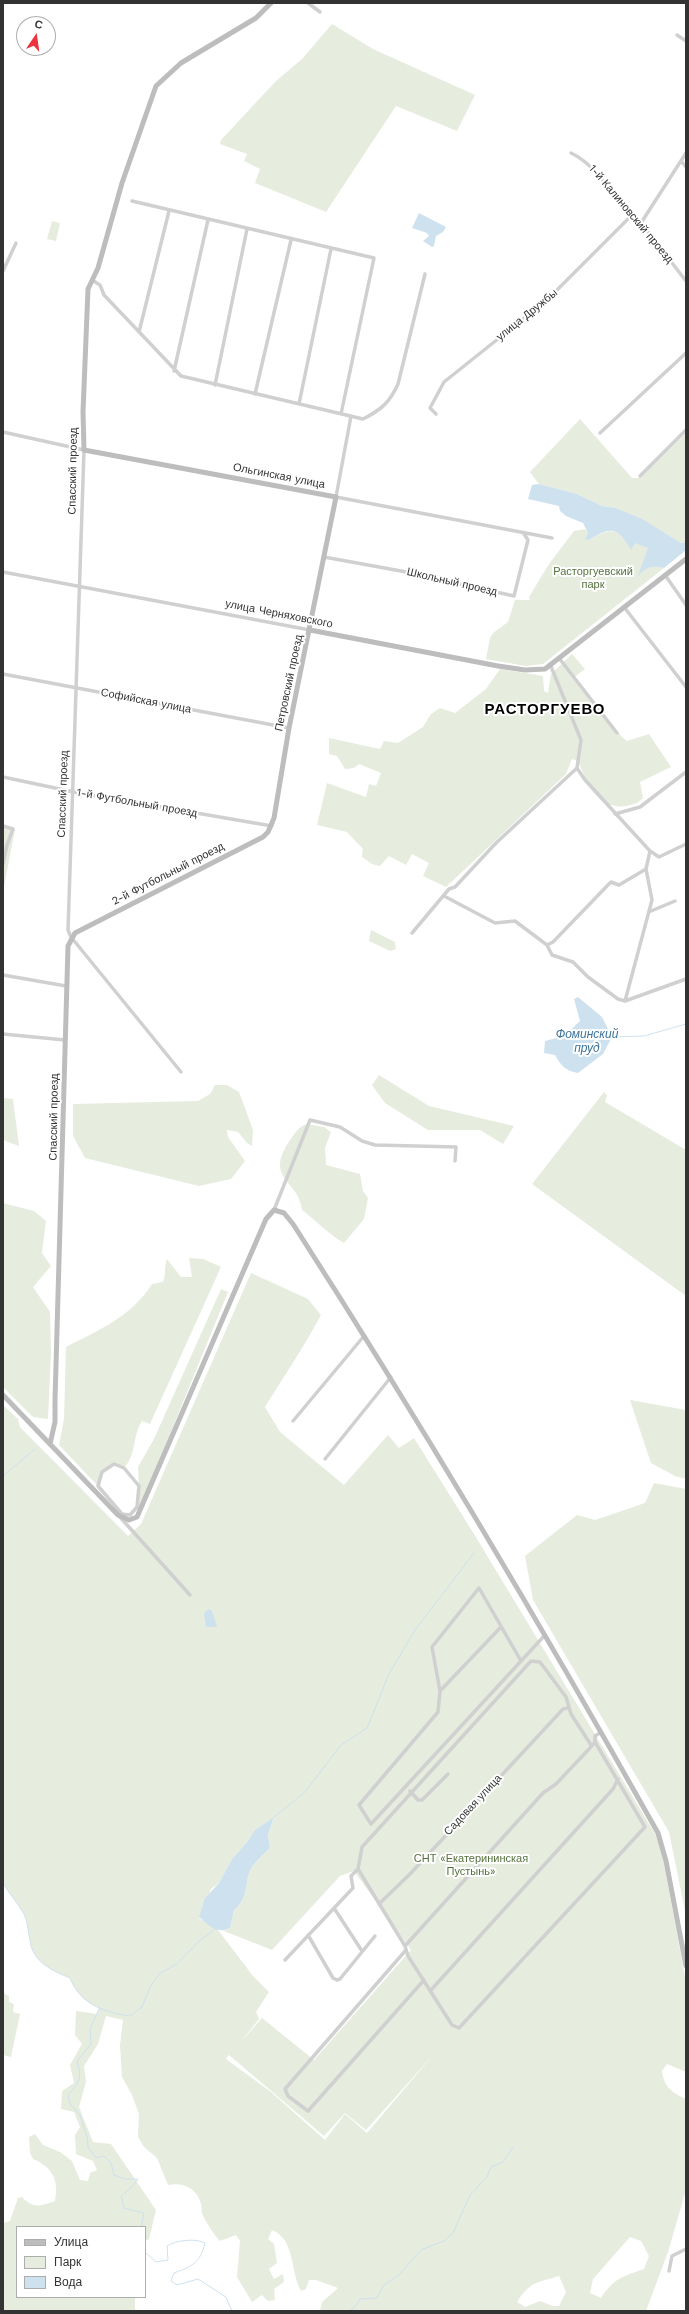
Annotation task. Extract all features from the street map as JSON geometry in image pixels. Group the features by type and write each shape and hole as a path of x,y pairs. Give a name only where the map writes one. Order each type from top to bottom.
{"street":[{"name":"Спасский проезд","path":"50,1444 55,1422 62,1208 66,986 68,946 71,937 68,930 74,792 84,450 83,412 88,289 98,268 133,151 156,86 167,74 181,63 256,18 271,3"},
{"path":"308,3 320,12"},
{"path":"677,35 686,40"},
{"name":"1-й Калиновский проезд","path":"571,153 588,163 632,215 641,223 686,281"},
{"path":"641,223 686,153"},
{"path":"681,161 686,167"},
{"path":"132,202 374,258 341,414"},
{"path":"139,332 169,210"},
{"name":"улица Дружбы","path":"436,414 430,408 444,382 548,299 632,215"},
{"path":"174,370 208,220"},
{"path":"215,385 247,229"},
{"path":"255,394 292,240"},
{"path":"3,271 16,243"},
{"path":"299,404 331,249"},
{"path":"92,280 100,285 104,295 181,376 363,419 382,409 392,397 398,384 426,274"},
{"path":"600,433 686,353"},
{"path":"336,497 351,416"},
{"path":"640,476 686,430"},
{"name":"Ольгинская улица","path":"3,432 84,450 524,534 552,538"},
{"name":"Петровский проезд","path":"272,826 289,728 336,497"},
{"name":"Школьный проезд","path":"324,557 401,571 514,596 528,540 524,534"},
{"name":"улица Черняховского","path":"3,572 525,670 545,669 686,559"},
{"path":"665,575 686,605"},
{"path":"624,607 686,687"},
{"path":"559,658 616,733"},
{"path":"412,933 444,896 496,843 577,768 581,740 550,664"},
{"name":"Софийская улица","path":"3,674 289,728"},
{"path":"577,768 615,814 650,851 659,857 686,844"},
{"path":"615,814 640,807 686,772"},
{"name":"1-й Футбольный проезд","path":"3,776 74,792 272,826"},
{"path":"3,826 13,829 5,845 3,864"},
{"name":"2-й Футбольный проезд","path":"71,937 75,933 262,837 272,826"},
{"path":"625,1001 651,911 652,900 646,869 650,851"},
{"path":"547,945 553,942 611,882 619,885 646,869"},
{"path":"444,896 494,923 515,921 547,945 552,955 573,962 588,977 618,999 625,1001 686,979"},
{"path":"651,911 675,901"},
{"path":"71,937 181,1072"},
{"path":"3,975 66,986"},
{"path":"3,1034 65,1040"},
{"path":"118,1515 129,1520 137,1517 140,1512 262,1229 269,1214 274,1210 310,1120 340,1126 362,1140 375,1145 456,1147 455,1161"},
{"path":"274,1210 284,1213 288,1217 391,1377 545,1635 650,1818 663,1848 686,1966"},
{"path":"293,1421 364,1336"},
{"path":"325,1459 391,1377"},
{"path":"3,1395 118,1515 190,1595"},
{"path":"114,1464 124,1468 139,1486 136,1506 130,1515 122,1514 98,1486 102,1472 114,1464"},
{"path":"520,1661 500,1628 479,1588 432,1647 440,1691 438,1712 359,1805 371,1824 545,1635"},
{"path":"440,1691 500,1628"},
{"path":"285,1960 353,1888 351,1876 358,1869 362,1847 410,1791 531,1661 540,1662 552,1676 566,1697 569,1704 568,1708 591,1745"},
{"name":"Садовая улица","path":"379,1904 411,1873 563,1709 568,1708"},
{"path":"424,1980 308,2112 288,2096 285,2089 405,1948 543,1793 556,1784 590,1748 594,1742 595,1736 600,1733"},
{"path":"594,1742 618,1779 645,1827"},
{"path":"410,1791 418,1800 422,1800 448,1774"},
{"path":"431,1990 613,1789 618,1779"},
{"path":"358,1869 452,2025 459,2028 645,1827 650,1818"},
{"path":"334,1908 362,1951"},
{"path":"308,1935 333,1978 337,1980 340,1979 375,1936"},
{"path":"669,2271 672,2256 686,2249"}],"green space":[{"path":"332,24 373,49 475,95 457,131 396,106 326,212 255,183 260,169 244,161 247,154 220,144 221,140 276,81 302,59"},
{"path":"52,221 60,223 56,241 47,239"},
{"path":"580,419 632,478 640,478 686,433 686,542 681,543 642,520 616,508 602,506 577,494 539,484 530,472"},
{"name":"Расторгуевский парк","path":"585,529 588,533 589,540 608,531 613,531 622,536 631,549 635,542 649,548 639,574 650,567 664,568 543,664 526,666 486,659 490,638 493,633 508,622 515,600 530,600 529,597 549,564 574,531"},
{"path":"572,654 585,669 573,678 622,737 627,741 649,734 671,767 640,782 643,798 640,801 626,806 608,804 595,793 590,786 578,761 572,759 566,774 446,887 423,876 429,863 412,854 406,865 389,856 380,866 372,864 362,857 363,849 347,832 317,825 327,783 366,797 369,784 376,786 381,773 359,764 354,768 345,769 337,756 329,754 329,738 380,749 384,741 398,743 423,727 431,714 440,708 455,713 486,689 500,669 543,676 544,691 548,693 551,674"},
{"path":"3,825 15,829 3,892"},
{"path":"371,930 395,942 396,949 390,951 369,941"},
{"path":"379,1075 429,1106 514,1126 503,1144 480,1130 428,1130 385,1103 372,1085"},
{"path":"215,1085 227,1085 239,1092 253,1130 252,1146 247,1143 238,1132 227,1130 228,1137 245,1161 231,1179 199,1186 85,1158 73,1136 73,1104 198,1101 210,1094"},
{"path":"604,1092 607,1095 605,1102 686,1150 686,1296 532,1184"},
{"path":"3,1098 13,1099 19,1146 5,1141 3,1138"},
{"path":"307,1124 324,1127 331,1132 325,1148 326,1165 360,1174 363,1191 368,1198 364,1219 344,1243 302,1210 300,1200 281,1172 280,1163 283,1153 290,1140 301,1127"},
{"path":"3,1203 34,1211 46,1221 42,1253 51,1266 33,1287 50,1312 51,1353 48,1419 33,1417 3,1387"},
{"path":"189,1258 203,1259 221,1267 150,1424 142,1421 137,1433 131,1457 124,1468 114,1464 102,1472 98,1486 59,1445 64,1419 66,1347 114,1322 144,1295 152,1284 163,1282 167,1259 181,1277 192,1277"},
{"name":"СНТ «Екатерининская Пустынь»","path":"251,1273 308,1299 321,1315 265,1407 280,1432 344,1485 388,1435 399,1448 414,1438 474,1534 657,1837 662,1853 686,1982 686,2072 667,2064 662,2071 663,2077 670,2089 686,2099 686,2190 668,2252 646,2311 320,2311 322,2302 338,2288 316,2280 309,2280 306,2289 301,2291 295,2275 289,2249 280,2235 272,2230 268,2239 274,2244 277,2263 269,2269 274,2279 283,2274 284,2282 274,2289 275,2300 268,2301 262,2295 252,2302 237,2277 240,2241 236,2235 220,2241 207,2224 203,2216 199,2198 193,2190 179,2184 168,2185 157,2158 144,2147 138,2137 139,2114 132,2095 122,2077 120,2045 123,2020 106,2016 98,2044 84,2066 86,2082 79,2107 93,2142 111,2144 156,2210 149,2239 146,2240 146,2226 16,2226 16,2298 135,2298 135,2311 3,2311 3,2223 10,2221 18,2198 22,2197 34,2205 42,2205 55,2201 56,2187 53,2176 45,2166 33,2159 30,2153 29,2137 35,2134 43,2145 60,2152 72,2161 80,2180 88,2181 90,2173 97,2170 93,2161 76,2154 75,2135 80,2127 74,2112 61,2109 62,2091 74,2083 70,2065 82,2044 75,2035 76,2011 97,2014 99,2008 89,2003 82,1996 75,1988 70,1978 50,1969 39,1960 32,1948 24,1914 3,1883 3,1405 18,1419 20,1427 128,1536 141,1524","holes":["274,1818 268,1835 270,1848 250,1870 243,1898 234,1910 230,1928 224,1931 272,1950 340,1876 354,1871 411,1950 314,2060 262,2018 240,2043 259,2019 256,2012 269,1992 253,1976 218,1930 199,1918 211,1889 219,1883 232,1859 248,1841 254,1831","434,2054 367,2133 345,2114 325,2140 271,2092 226,2059 229,2055 324,2136 345,2113 366,2130","630,2237 641,2241 649,2256 644,2269 614,2282 601,2298 590,2293 593,2279","559,2276 566,2292 559,2306 553,2306 540,2301 525,2307 517,2302 535,2283"]},
{"path":"221,1289 228,1292 139,1510 137,1507 139,1490 138,1467 154,1439"},
{"path":"630,1400 686,1410 686,1479 675,1476 651,1463"},
{"path":"654,1483 686,1489 686,1916 669,1832 533,1600 525,1556 577,1515 595,1520 645,1503"},
{"path":"3,1988 5,1994 9,1996 9,2002 14,2004 13,2012 20,2014 11,2057 3,2055"}],"water":[{"path":"419,213 446,227 443,232 436,236 434,246 432,247 423,241 429,236 427,233 412,228"},
{"path":"539,484 577,494 602,506 616,508 642,519 681,543 686,542 686,550 664,568 650,568 638,576 648,548 635,543 631,550 622,537 613,531 603,532 589,540 585,539 588,533 583,523 566,516 560,511 559,506 528,499 532,485"},
{"name":"Фоминский пруд","path":"578,997 602,1017 612,1037 603,1054 578,1073 570,1071 564,1067 555,1055 544,1053 545,1041 564,1036 580,1021 574,999"},
{"path":"209,1609 212,1611 217,1627 206,1627 204,1613"},
{"path":"274,1817 268,1835 270,1848 250,1870 245,1893 241,1902 234,1910 230,1928 225,1930 217,1930 213,1928 199,1917 205,1898 219,1883 232,1859 248,1841 254,1831"}],"waterway":[{"path":"612,1037 644,1036 686,1024"},
{"path":"3,1476 35,1449"},
{"path":"274,1817 304,1793 341,1745 367,1728 389,1674 415,1630 474,1553"},
{"path":"3,1883 24,1914 32,1948 39,1960 50,1969 70,1978 80,1995 94,2006 120,2014 130,2016 142,2007 150,1987 160,1973 177,1964 198,1942 215,1929"},
{"path":"99,2009 90,2029 91,2044 77,2061 80,2076 79,2080 68,2095 70,2104 80,2115 87,2137 88,2147 96,2158 104,2156 111,2163 114,2175 125,2179 138,2179 130,2189 121,2196 124,2208 144,2213 141,2226"},
{"path":"349,2311 355,2307 360,2299 377,2298 384,2285 399,2275 421,2250 444,2241 453,2233 470,2195 487,2177 491,2167 503,2162 513,2147"},
{"path":"146,2253 156,2262 168,2260 167,2246 171,2244 191,2240 205,2243 201,2255 195,2263 174,2273 171,2281 177,2285 198,2279 226,2297 232,2311"}],"district":[{"name":"РАСТОРГУЕВО","path":"545,710"}]}
